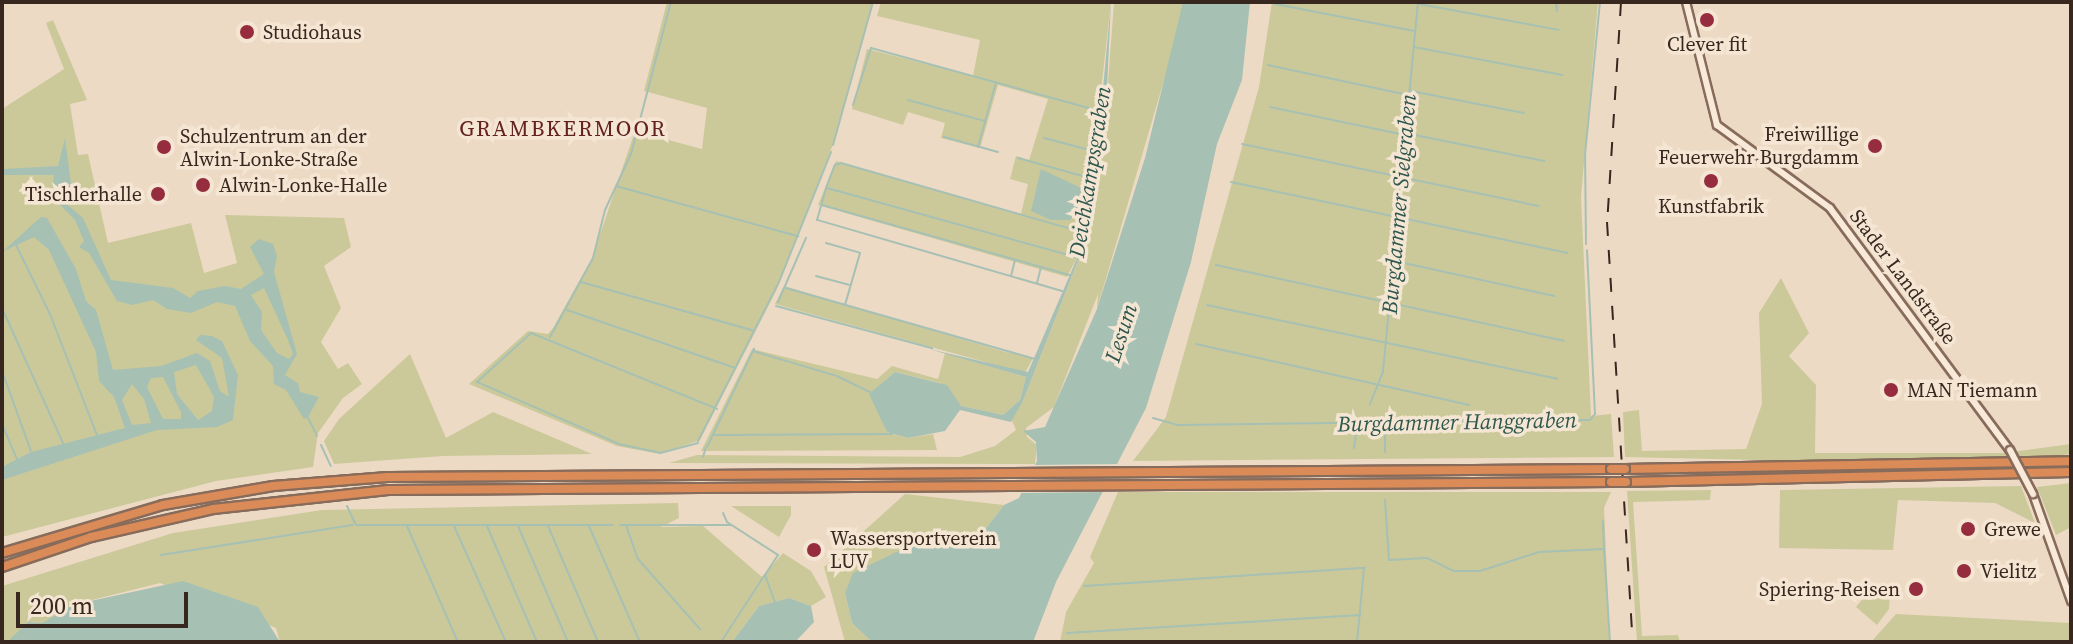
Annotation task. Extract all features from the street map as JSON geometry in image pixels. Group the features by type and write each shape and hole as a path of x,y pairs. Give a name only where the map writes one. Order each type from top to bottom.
{"highway":[{"path":"2,553 163,505 273,486 388,477 1625,469 2071,461"},
{"path":"2,567 166,518 274,500 388,490 1626,482 2071,472"}],"street":[{"name":"Stader Landstraße","path":"1686,2 1717,125 1830,208 2010,450 2033,494 2071,601"}],"shaded area":[{"path":"667,2 874,2 832,147 776,291 700,440 660,454 617,446 469,384 528,331 548,334 553,328 592,258 635,131 702,149 707,108 644,91"},
{"path":"881,2 1111,2 1091,180 1078,256 1067,277 818,205 836,161 1021,214 1028,184 1010,179 1016,156 1029,160 1048,99 998,85 980,148 941,138 945,123 908,112 903,125 852,109 867,49 973,76 980,40 877,16"},
{"path":"1114,2 1183,2 1184,12 1097,309 1098,294 1054,407 1026,428 1027,437 1037,445 1035,464 669,463 697,455 960,457 995,446 1016,430 1010,416 1023,401 1081,253 1106,110"},
{"path":"1272,2 1598,2 1581,197 1591,416 1611,414 1614,457 1133,461 1166,417 1259,87"},
{"path":"53,20 87,100 70,104 78,155 88,154 108,243 191,223 204,273 237,263 225,215 344,218 351,247 324,266 341,308 321,342 338,369 348,363 362,384 343,398 318,433 313,467 216,481 2,537 2,109 64,69 46,23"},
{"path":"1781,278 1809,333 1789,356 1816,385 1815,453 2003,453 2071,444 2071,454 2024,459 1799,461 1625,457 1623,412 1639,410 1642,451 1746,449 1762,404 1759,313"},
{"path":"784,286 1033,358 1025,373 775,304"},
{"path":"752,349 877,379 892,366 938,379 945,353 1026,377 1020,400 1003,415 961,406 940,383 895,372 872,392 887,432 908,438 933,434 937,450 701,451"},
{"path":"410,354 446,438 493,412 592,454 443,456 334,464 324,441 339,419"},
{"path":"2071,483 2071,527 2056,535 2037,487"},
{"path":"2021,486 2035,523 1995,503 1898,500 1893,550 1779,548 1780,490"},
{"path":"1711,490 1710,500 1633,502 1642,636 1678,635 1680,642 1637,642 1627,491"},
{"path":"1118,492 1611,492 1604,508 1610,642 1060,642 1066,612 1094,563 1090,557"},
{"path":"905,494 1004,505 980,536 950,545 915,543 845,593 852,623 872,642 845,642 824,567"},
{"path":"678,503 679,518 661,527 703,526 762,577 783,553 811,571 826,597 811,606 789,598 759,606 732,642 280,642 276,628 160,583 72,605 42,623 28,622 14,639 2,642 2,586 173,533 322,510"},
{"path":"731,506 791,506 791,515 779,537"},
{"path":"1874,585 1890,595 1889,609 1877,625 1856,607"},
{"path":"1896,614 2071,623 2071,642 1871,642"}],"water":[{"path":"1111,2 1106,110 1081,253 1023,401 1011,422 960,410 945,431 908,438 887,432 869,394 895,372 947,385 961,406 1003,415 1020,400 1026,377 929,349 1028,372 1078,256 1101,110"},
{"name":"Lesum","path":"1183,2 1250,2 1242,80 1217,144 1191,262 1146,408 1056,582 1033,642 872,642 852,623 845,593 853,573 915,543 950,545 980,536 1004,505 1019,498 1037,461 1036,442 1023,431 1045,427 1097,309 1145,158"},
{"path":"65,138 72,191 64,202 83,218 111,280 173,288 190,298 198,291 225,286 241,289 264,274 250,247 259,239 273,244 277,256 274,272 297,354 285,375 298,383 300,392 319,397 308,417 304,419 286,390 274,384 273,366 250,341 235,306 217,302 191,313 167,309 153,300 132,305 117,301 89,253 79,247 84,241 75,220 58,203 61,188 53,185 54,175 2,175 2,169 58,166","holes":["264,288 293,354 289,359 277,353 261,330 262,312 251,295"]},
{"path":"1041,169 1081,188 1079,209 1070,220 1051,220 1031,211"},
{"path":"41,217 47,218 76,269 86,301 96,310 113,370 161,366 197,353 210,361 220,391 229,397 222,358 196,340 200,335 222,341 238,375 233,420 217,427 157,430 2,480 2,467 31,452 125,428 114,397 99,381 96,352 49,250 34,237 2,252","holes":["196,365 214,397 212,411 198,420 177,394 174,372","163,377 181,412 181,419 163,419 147,387 151,378","132,384 144,399 151,423 132,425 122,400"]},
{"path":"183,581 258,607 280,642 7,642 28,622 42,623 72,605"},
{"path":"789,598 811,606 814,622 797,640 732,642 759,606"}],"pier":[{"path":"1121,464 1107,492 1021,493 1034,465"}],"waterway":[{"path":"550,337 593,258 605,210 631,154 671,2"},
{"path":"833,145 873,2"},
{"name":"Burgdammer Sielgraben","path":"1370,404 1383,372 1418,2"},
{"path":"1556,2 1557,11"},
{"name":"Burgdammer Hanggraben","path":"1586,244 1585,155 1600,2"},
{"path":"1275,4 1414,31"},
{"path":"1419,4 1559,30"},
{"path":"1414,47 1562,75"},
{"name":"Deichkampsgraben","path":"853,105 871,48 1100,111"},
{"path":"1268,65 1408,95"},
{"path":"978,147 996,82"},
{"path":"1411,91 1524,113"},
{"path":"908,100 985,121"},
{"path":"1270,107 1405,135"},
{"path":"1405,133 1544,161"},
{"path":"944,137 998,152"},
{"name":"Deichkampsgraben","path":"1044,138 1097,152"},
{"path":"1242,144 1539,206"},
{"path":"698,441 779,282 831,152"},
{"name":"Deichkampsgraben","path":"1018,158 1093,179"},
{"name":"Deichkampsgraben","path":"1062,291 817,220 826,188 835,165 841,163 1081,232"},
{"name":"Burgdammer Sielgraben","path":"1231,182 1568,253"},
{"path":"616,186 798,236"},
{"name":"Deichkampsgraben","path":"827,188 1079,258"},
{"path":"822,205 1070,275"},
{"path":"778,302 806,238"},
{"path":"826,243 860,253 845,305"},
{"path":"16,245 50,314 98,438"},
{"name":"Burgdammer Hanggraben","path":"1153,418 1177,425 1590,420 1595,414 1587,250"},
{"path":"1011,276 1015,260"},
{"path":"1395,261 1554,296"},
{"name":"Burgdammer Sielgraben","path":"1216,265 1564,341"},
{"path":"1037,283 1041,267"},
{"path":"816,276 849,285"},
{"path":"581,282 752,330"},
{"path":"786,288 1035,359"},
{"name":"Burgdammer Sielgraben","path":"1207,305 1557,379"},
{"path":"776,306 932,348"},
{"path":"2,308 64,445"},
{"path":"567,310 735,368"},
{"path":"698,443 661,453 619,444 477,382 531,333 717,409"},
{"path":"1196,344 1469,405"},
{"path":"707,447 754,349"},
{"path":"753,351 837,376 872,393"},
{"path":"2,371 31,451"},
{"path":"307,416 317,436"},
{"path":"1385,421 1385,452"},
{"path":"2,424 17,459"},
{"path":"713,435 892,434"},
{"name":"Burgdammer Sielgraben","path":"1354,448 1356,434"},
{"path":"321,445 331,466"},
{"path":"703,457 706,447"},
{"path":"1385,500 1389,560 1427,558 1454,571 1480,571 1539,552 1604,549 1610,642"},
{"path":"347,506 356,525 613,525"},
{"path":"723,513 727,522 778,555 765,575 775,602"},
{"path":"1603,521 1604,548"},
{"path":"161,555 353,525"},
{"path":"620,525 731,525"},
{"path":"626,525 638,559 700,629"},
{"path":"407,526 458,642"},
{"path":"454,526 506,642"},
{"path":"487,526 537,642"},
{"path":"518,526 568,642"},
{"path":"548,526 598,642"},
{"path":"589,526 640,642"},
{"path":"1084,586 1364,568 1357,642"},
{"path":"721,642 764,576"},
{"path":"1067,633 1360,615"}],"railway":[{"path":"1621,2 1607,222 1633,642"}],"place":[{"name":"Clever fit","path":"1707,20"},
{"name":"Studiohaus","path":"247,32"},
{"name":"Freiwillige Feuerwehr Burgdamm","path":"1875,146"},
{"name":"Schulzentrum an der Alwin-Lonke-Straße","path":"164,147"},
{"name":"Kunstfabrik","path":"1711,181"},
{"name":"Alwin-Lonke-Halle","path":"203,185"},
{"name":"Tischlerhalle","path":"158,194"},
{"name":"MAN Tiemann","path":"1891,390"},
{"name":"Grewe","path":"1968,529"},
{"name":"Wassersportverein LUV","path":"814,550"},
{"name":"Vielitz","path":"1964,571"},
{"name":"Spiering-Reisen","path":"1916,589"}],"district":[{"name":"GRAMBKERMOOR","path":"563,129"}]}
